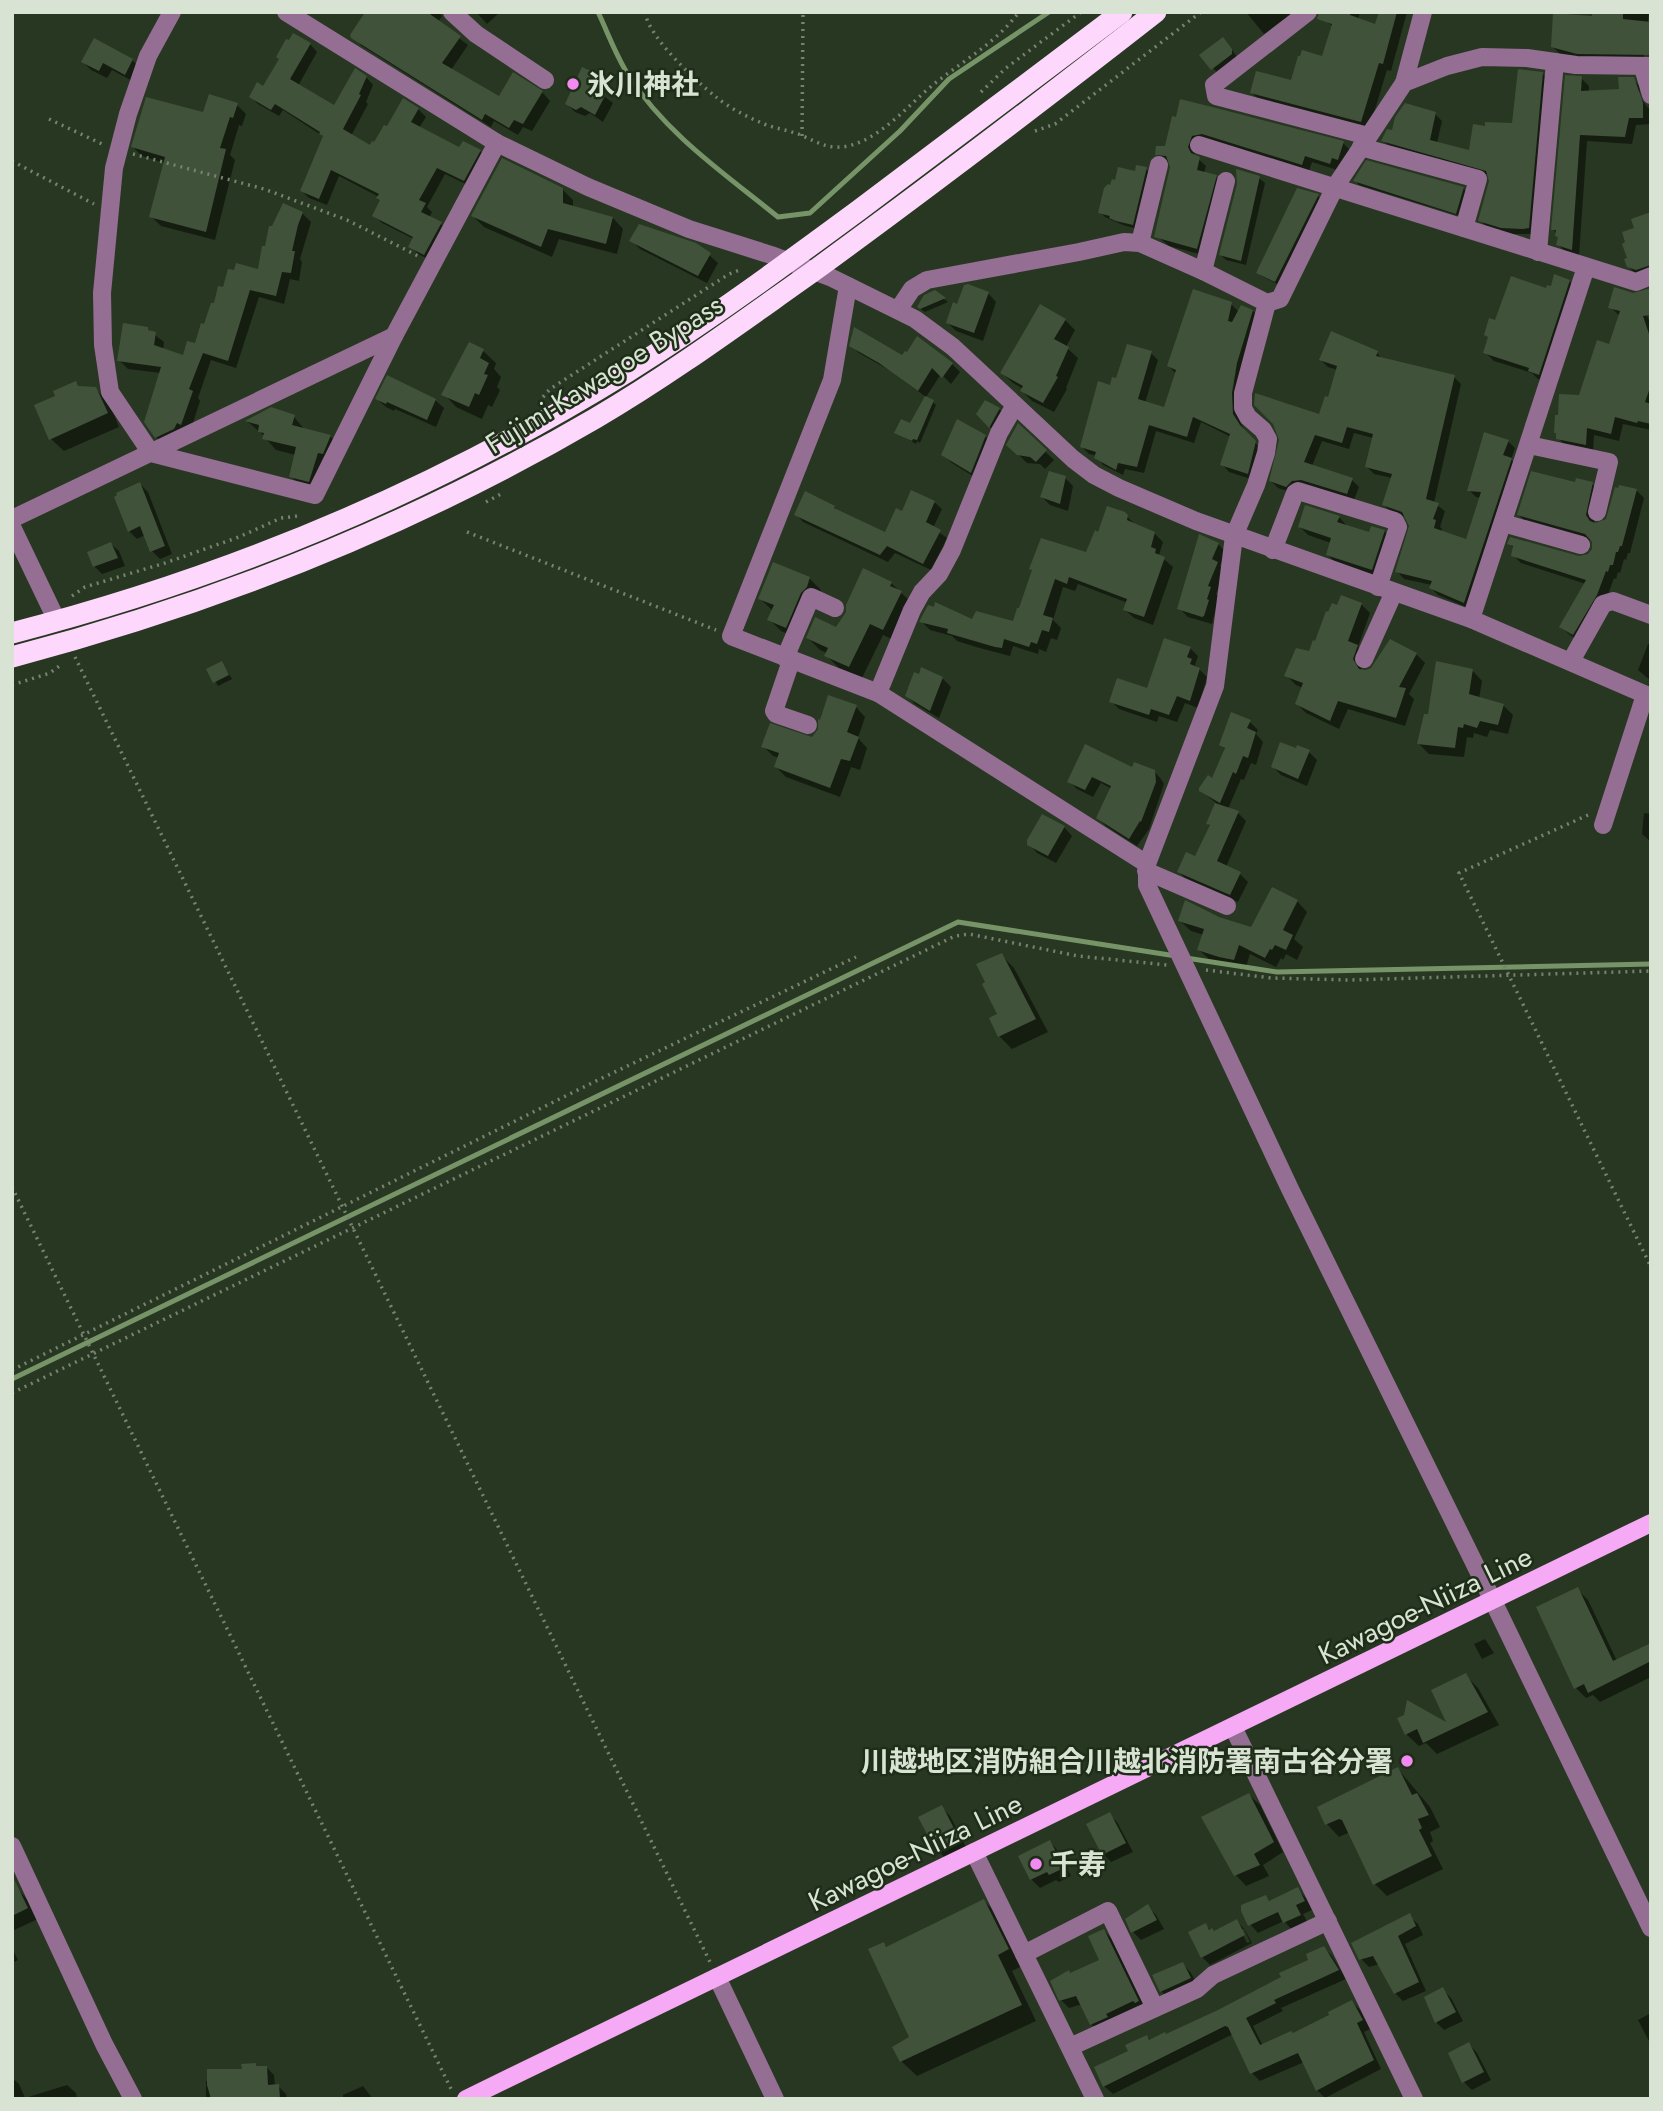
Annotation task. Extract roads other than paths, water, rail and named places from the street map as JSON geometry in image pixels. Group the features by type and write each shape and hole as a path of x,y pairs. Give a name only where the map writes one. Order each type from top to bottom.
{"highway":[{"name":"Fujimi-Kawagoe Bypass","path":"12,633 54,616 147,595 262,554 378,506 450,471 559,412 630,370 780,258 1122,12"},
{"name":"Fujimi-Kawagoe Bypass","path":"12,657 151,618 265,578 342,547 460,492 584,425 666,375 936,183 1156,12"}],"main road":[{"name":"Kawagoe-Niiza Line","path":"466,2099 1651,1523"}],"street":[{"path":"172,12 148,56 128,114 114,168 102,293 103,345 110,392 151,453 315,495 394,336 497,143"},
{"path":"286,12 497,143 613,198 689,229 813,271 898,310 932,329 1073,459 1094,474 1132,494 1234,536 1471,620 1648,696 1603,825"},
{"path":"452,12 476,34 545,80"},
{"path":"1308,12 1214,85 1216,96 1478,179 1464,228"},
{"path":"898,310 912,289 927,280 1124,242 1140,243 1266,303 1280,299 1335,187 1404,83 1423,12"},
{"path":"1404,83 1447,66 1482,57 1527,58 1647,67 1651,95"},
{"path":"1538,252 1555,62"},
{"path":"1199,145 1636,282 1651,276"},
{"path":"1140,243 1159,165"},
{"path":"1203,271 1226,181"},
{"path":"1471,620 1586,267"},
{"path":"848,286 832,380 731,636 878,693 1147,867 1227,906"},
{"path":"1266,303 1243,393 1243,408 1248,417 1264,430 1268,439 1256,485 1234,536 1215,686 1147,867 1147,885 1290,1189 1651,1928"},
{"path":"12,519 394,336"},
{"path":"878,693 912,610 922,592 939,574 952,550 999,433 1015,405"},
{"path":"1529,444 1609,462 1597,512"},
{"path":"1273,550 1294,493 1298,491 1395,522 1398,527 1386,589 1364,659"},
{"path":"1503,523 1581,545"},
{"path":"12,527 54,616"},
{"path":"808,725 776,715 774,711 788,660 811,597 835,608"},
{"path":"1571,661 1604,604 1613,601 1651,615"},
{"path":"1233,1727 1415,2099"},
{"path":"12,1846 104,2044 133,2099"},
{"path":"974,1853 1095,2099"},
{"path":"1024,1954 1108,1911 1155,2008"},
{"path":"1070,2047 1197,1989 1213,1975 1328,1921"},
{"path":"717,1977 775,2099"}],"waterway":[{"path":"598,12 624,68 660,116 717,169 778,217 810,213 900,131 949,79 1049,12"},
{"path":"12,1379 958,922 1176,956"},
{"path":"1186,958 1277,972 1651,964"}],"place":[{"name":"氷川神社","path":"573,84"},
{"name":"川越地区消防組合川越北消防署南古谷分署","path":"1407,1761"},
{"name":"千寿","path":"1036,1864"}]}
